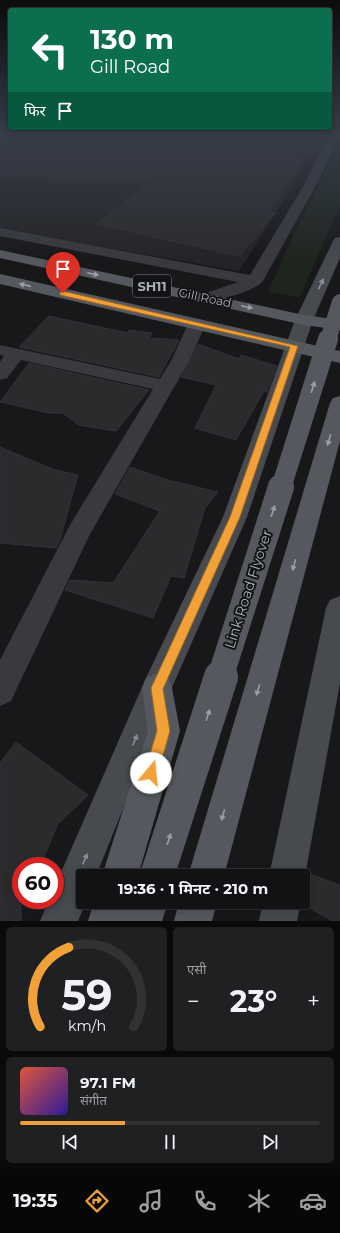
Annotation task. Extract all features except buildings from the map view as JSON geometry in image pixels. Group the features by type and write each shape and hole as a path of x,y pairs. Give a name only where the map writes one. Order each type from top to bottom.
{"main road":[{"name":"Gill Road","path":"0,254 304,320 340,325"},
{"name":"Gill Road","path":"1,281 340,357"},
{"name":"Link Road Flyover","path":"159,869 340,302"},
{"path":"208,869 340,403"},
{"path":"122,869 164,731 157,688"},
{"path":"107,921 110,909"},
{"path":"143,921 147,909"},
{"path":"193,921 196,909"}],"street":[{"path":"206,298 233,290 255,281 314,177"},
{"path":"0,232 255,281"},
{"path":"58,921 157,688 235,517 304,320 340,241"},
{"path":"0,691 79,532 180,361 198,324"},
{"path":"0,374 8,352 165,386"},
{"path":"288,869 340,608"},
{"path":"278,921 281,909"}],"shaded area":[{"path":"0,177 298,177 239,271 0,229"},
{"path":"323,177 340,177 340,205 300,297 268,292 296,230"}],"route":[{"path":"63,293 295,346 235,517 157,688 164,731 151,773"}]}
